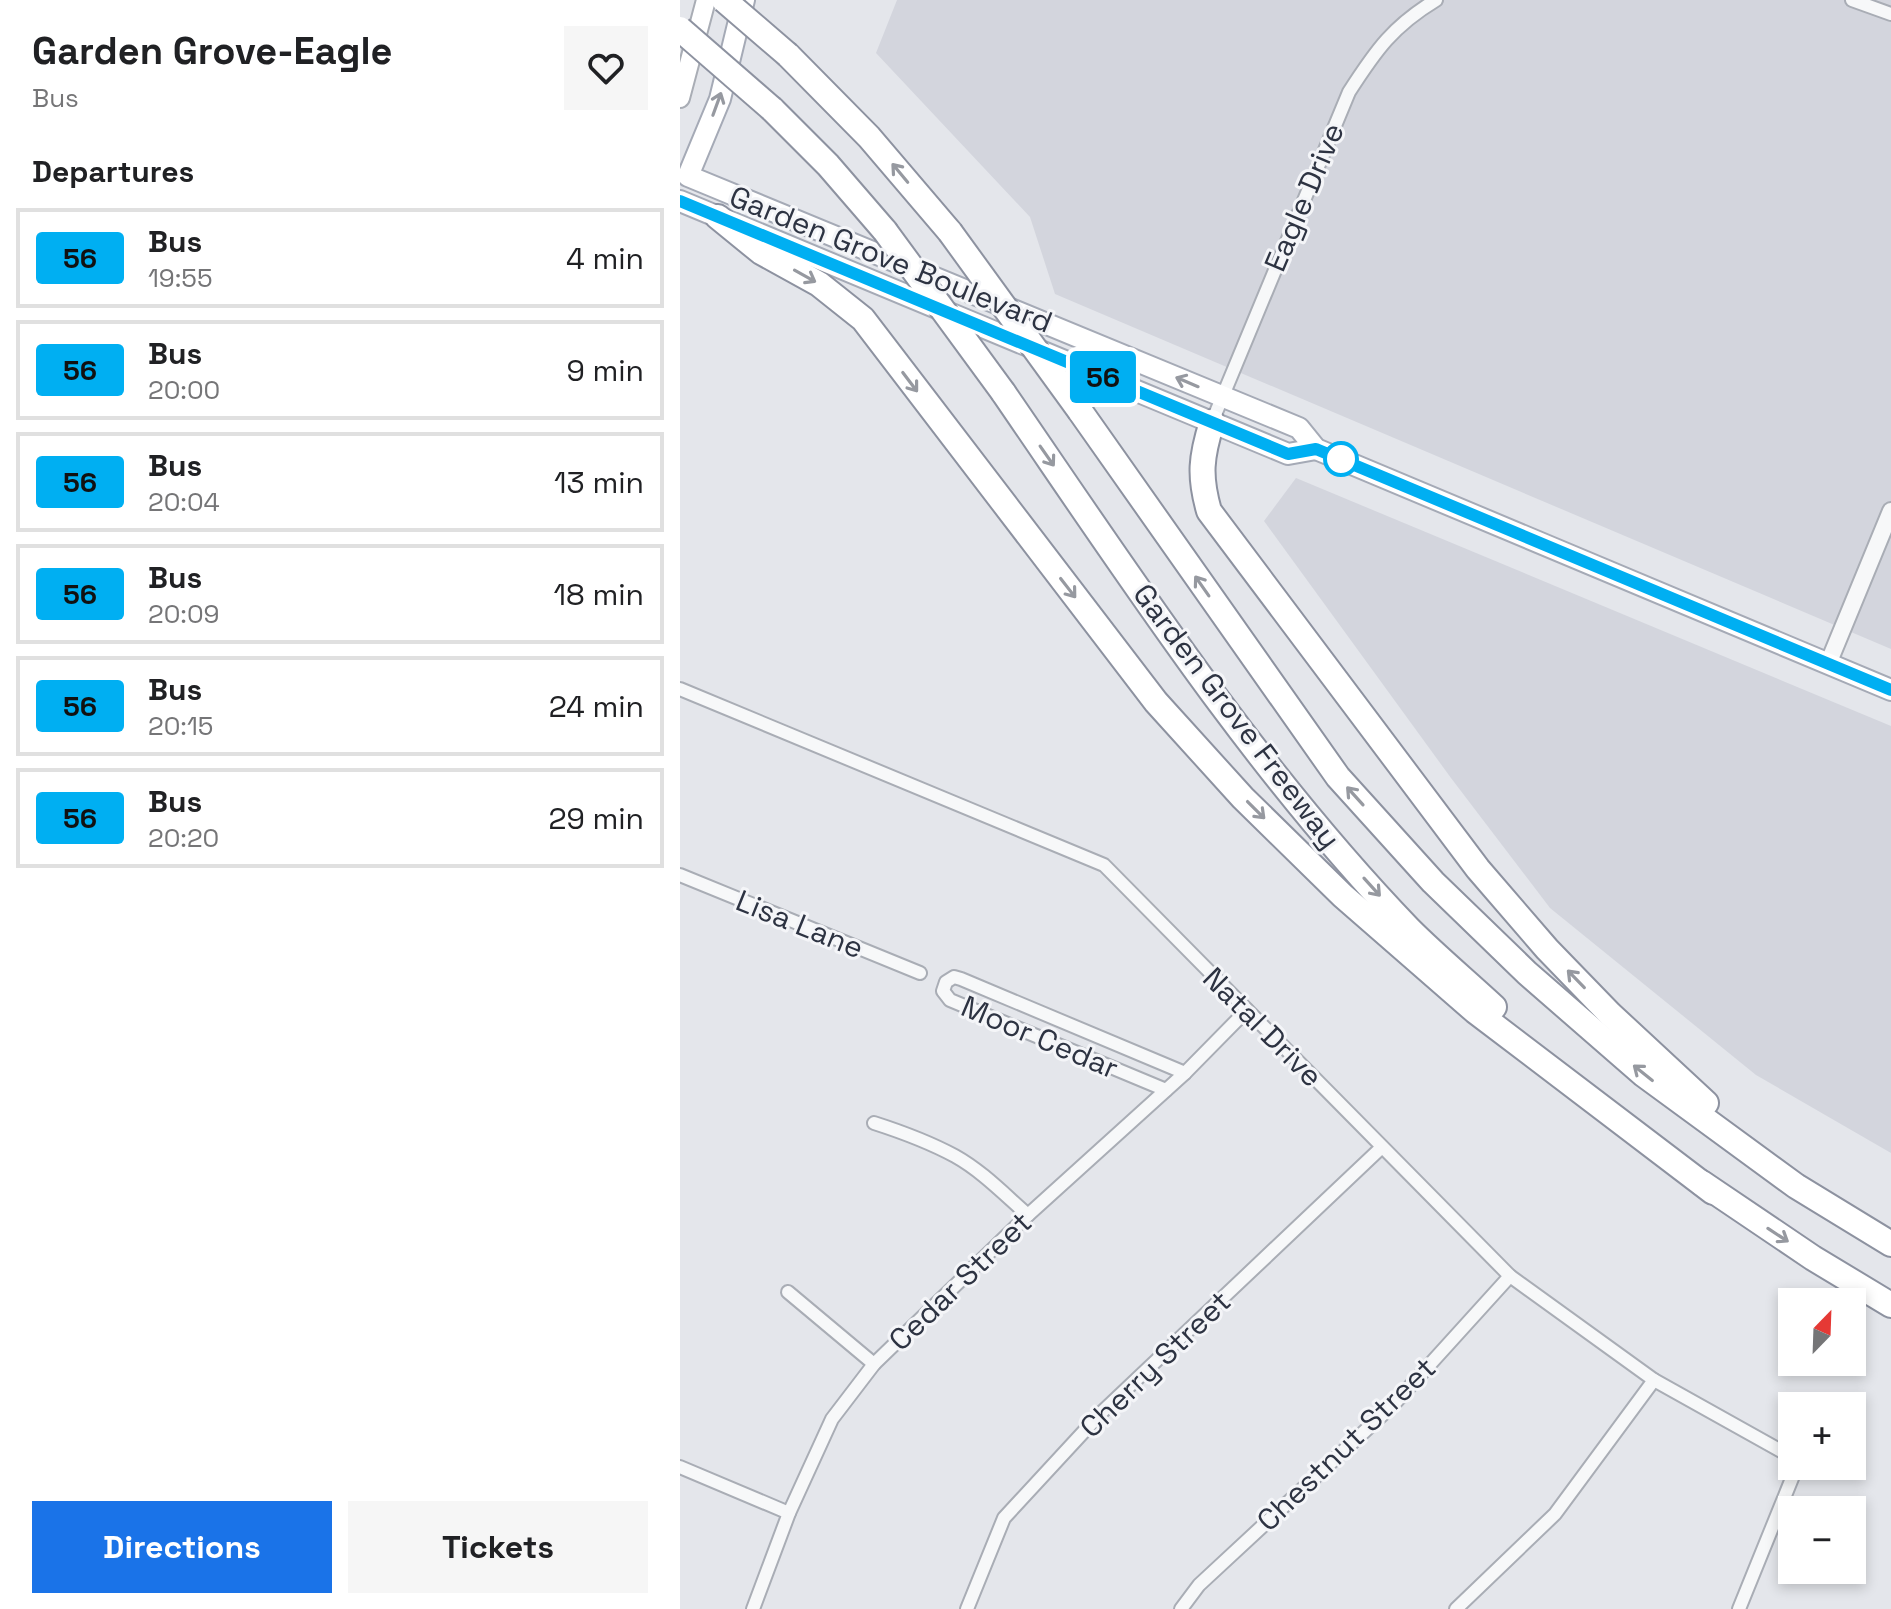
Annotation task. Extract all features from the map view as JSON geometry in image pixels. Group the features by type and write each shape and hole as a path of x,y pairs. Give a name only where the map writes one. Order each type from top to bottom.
{"highway":[{"name":"Garden Grove Freeway","path":"724,0 788,55 869,137 950,232 1338,777 1433,882 1527,973 1643,1074 1796,1186 1891,1244"},
{"name":"Garden Grove Freeway","path":"680,29 772,109 828,165 885,231 1003,392 1201,679 1306,814 1410,930 1513,1024 1713,1192 1891,1305"},
{"path":"718,217 761,252 819,284 863,319 1156,702 1243,798 1343,896 1475,1011 1713,1192"},
{"path":"1212,422 1205,445 1201,482 1209,511 1418,793 1547,949 1610,1014 1796,1186"}],"main road":[{"path":"680,98 706,0"},
{"path":"680,199 684,174 720,99 744,0"},
{"name":"Garden Grove Boulevard","path":"684,174 1299,428 1316,449 1891,690"},
{"name":"Garden Grove Boulevard","path":"680,199 1288,454 1316,449"}],"street":[{"name":"Eagle Drive","path":"1212,422 1349,92 1378,47 1411,15 1436,0"},
{"path":"1852,0 1891,14"},
{"path":"1828,664 1891,511"},
{"name":"Natal Drive","path":"680,689 1104,865 1510,1276 1654,1380 1778,1449"},
{"name":"Lisa Lane","path":"680,875 920,973"},
{"name":"Moor Cedar","path":"1166,1090 950,1000 943,991 946,982 954,977 961,979 1185,1073"},
{"name":"Cedar Street","path":"753,1609 789,1513 832,1419 874,1364 1028,1215 1185,1073 1247,1010"},
{"path":"874,1123 957,1157 1028,1215"},
{"name":"Cherry Street","path":"967,1609 1004,1518 1101,1413 1382,1147"},
{"name":"Chestnut Street","path":"1181,1609 1199,1585 1394,1404 1510,1276"},
{"path":"788,1292 874,1364"},
{"path":"1456,1609 1555,1514 1654,1380"},
{"path":"680,1467 789,1513"},
{"path":"1739,1609 1791,1480"}],"shaded area":[{"path":"897,0 1891,0 1891,649 1055,294 1030,217 876,53"},
{"path":"1296,478 1891,726 1891,1153 1756,1075 1550,908 1264,521"}],"bus line":[{"name":"56","path":"680,201 1288,454 1316,449 1891,690"}]}
